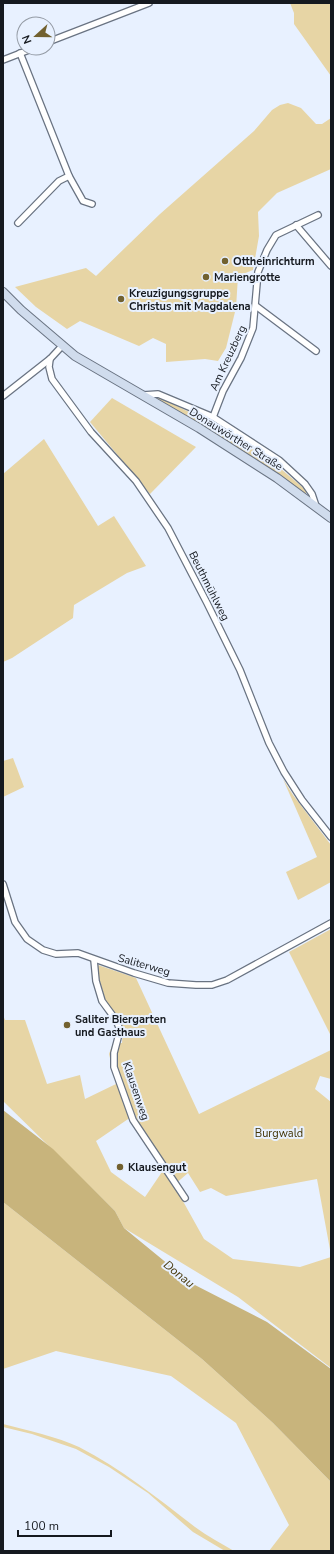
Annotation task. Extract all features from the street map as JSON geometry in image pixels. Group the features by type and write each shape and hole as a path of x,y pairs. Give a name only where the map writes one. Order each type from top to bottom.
{"main road":[{"name":"Donauwörther Straße","path":"3,292 62,346 86,363 199,428 277,478 331,518"}],"street":[{"path":"56,39 149,3"},
{"path":"3,60 16,55"},
{"path":"21,56 69,176 83,201 92,204"},
{"path":"18,223 59,181 69,176"},
{"name":"Am Kreuzberg","path":"213,417 223,391 241,358 253,328 258,272 267,250 276,235 318,215"},
{"path":"296,225 331,266"},
{"path":"256,306 316,350"},
{"path":"3,396 50,359 62,346"},
{"name":"Beuthmühlweg","path":"50,359 49,367 52,379 91,432 136,481 168,528 240,670 269,743 284,772 302,800 331,837"},
{"name":"Donauwörther Straße","path":"142,395 158,394 213,417 279,460 305,484 312,494 316,506"},
{"name":"Saliterweg","path":"3,884 13,918 31,943 43,950 56,954 78,953 94,960 168,983 212,985 227,980 331,923"},
{"name":"Klausenweg","path":"94,960 96,981 102,1001 116,1020 120,1030 114,1053 114,1067 133,1120 185,1198"}],"green space":[{"path":"290,3 331,3 331,76 294,24 294,13"},
{"path":"288,103 301,108 316,124 322,124 331,118 331,169 277,193 258,212 259,236 253,270 238,276 236,308 226,348 218,361 205,359 166,362 166,344 153,338 139,346 80,321 67,329 36,307 15,287 86,268 96,276 160,214 254,131 272,110 280,105"},
{"path":"158,397 214,424 268,458 307,491 305,494 209,429 156,400"},
{"path":"112,398 196,447 150,494 90,422"},
{"path":"44,439 98,526 114,516 146,566 127,573 74,605 73,618 12,658 3,662 3,474"},
{"path":"13,758 24,787 3,797 3,761"},
{"path":"283,779 293,795 331,845 331,882 298,900 286,872 317,857"},
{"path":"331,929 331,1036 289,952"},
{"name":"Burgwald","path":"95,964 136,978 199,1114 331,1050 331,1079 320,1076 315,1089 331,1102 331,1255 317,1179 226,1196 211,1188 200,1192 188,1173 174,1185 204,1239 233,1259 300,1267 331,1257 331,1368 238,1297 124,1228 115,1211 3,1101 3,1015 5,1020 25,1020 47,1084 80,1075 85,1099 116,1084 109,1054 113,1043 122,1043 123,1032 120,1021 106,1002","holes":["134,1115 166,1166 145,1197 111,1172 96,1141"]},
{"path":"3,1202 202,1359 273,1423 331,1482 331,1551 269,1551 289,1525 236,1423 171,1376 56,1351 3,1369"},
{"path":"3,1424 62,1440 79,1447 139,1484 200,1530 234,1551 225,1551 193,1532 148,1493 109,1467 76,1449 32,1434 3,1427"}],"water":[{"name":"Donau","path":"3,1110 53,1149 115,1211 124,1228 191,1283 267,1322 331,1369 331,1482 273,1423 202,1359 3,1202"}],"place":[{"name":"Ottheinrichturm","path":"225,261"},
{"name":"Mariengrotte","path":"206,277"},
{"name":"Kreuzigungsgruppe Christus mit Magdalena","path":"121,299"},
{"name":"Saliter Biergarten und Gasthaus","path":"67,1025"},
{"name":"Klausengut","path":"120,1167"}]}
